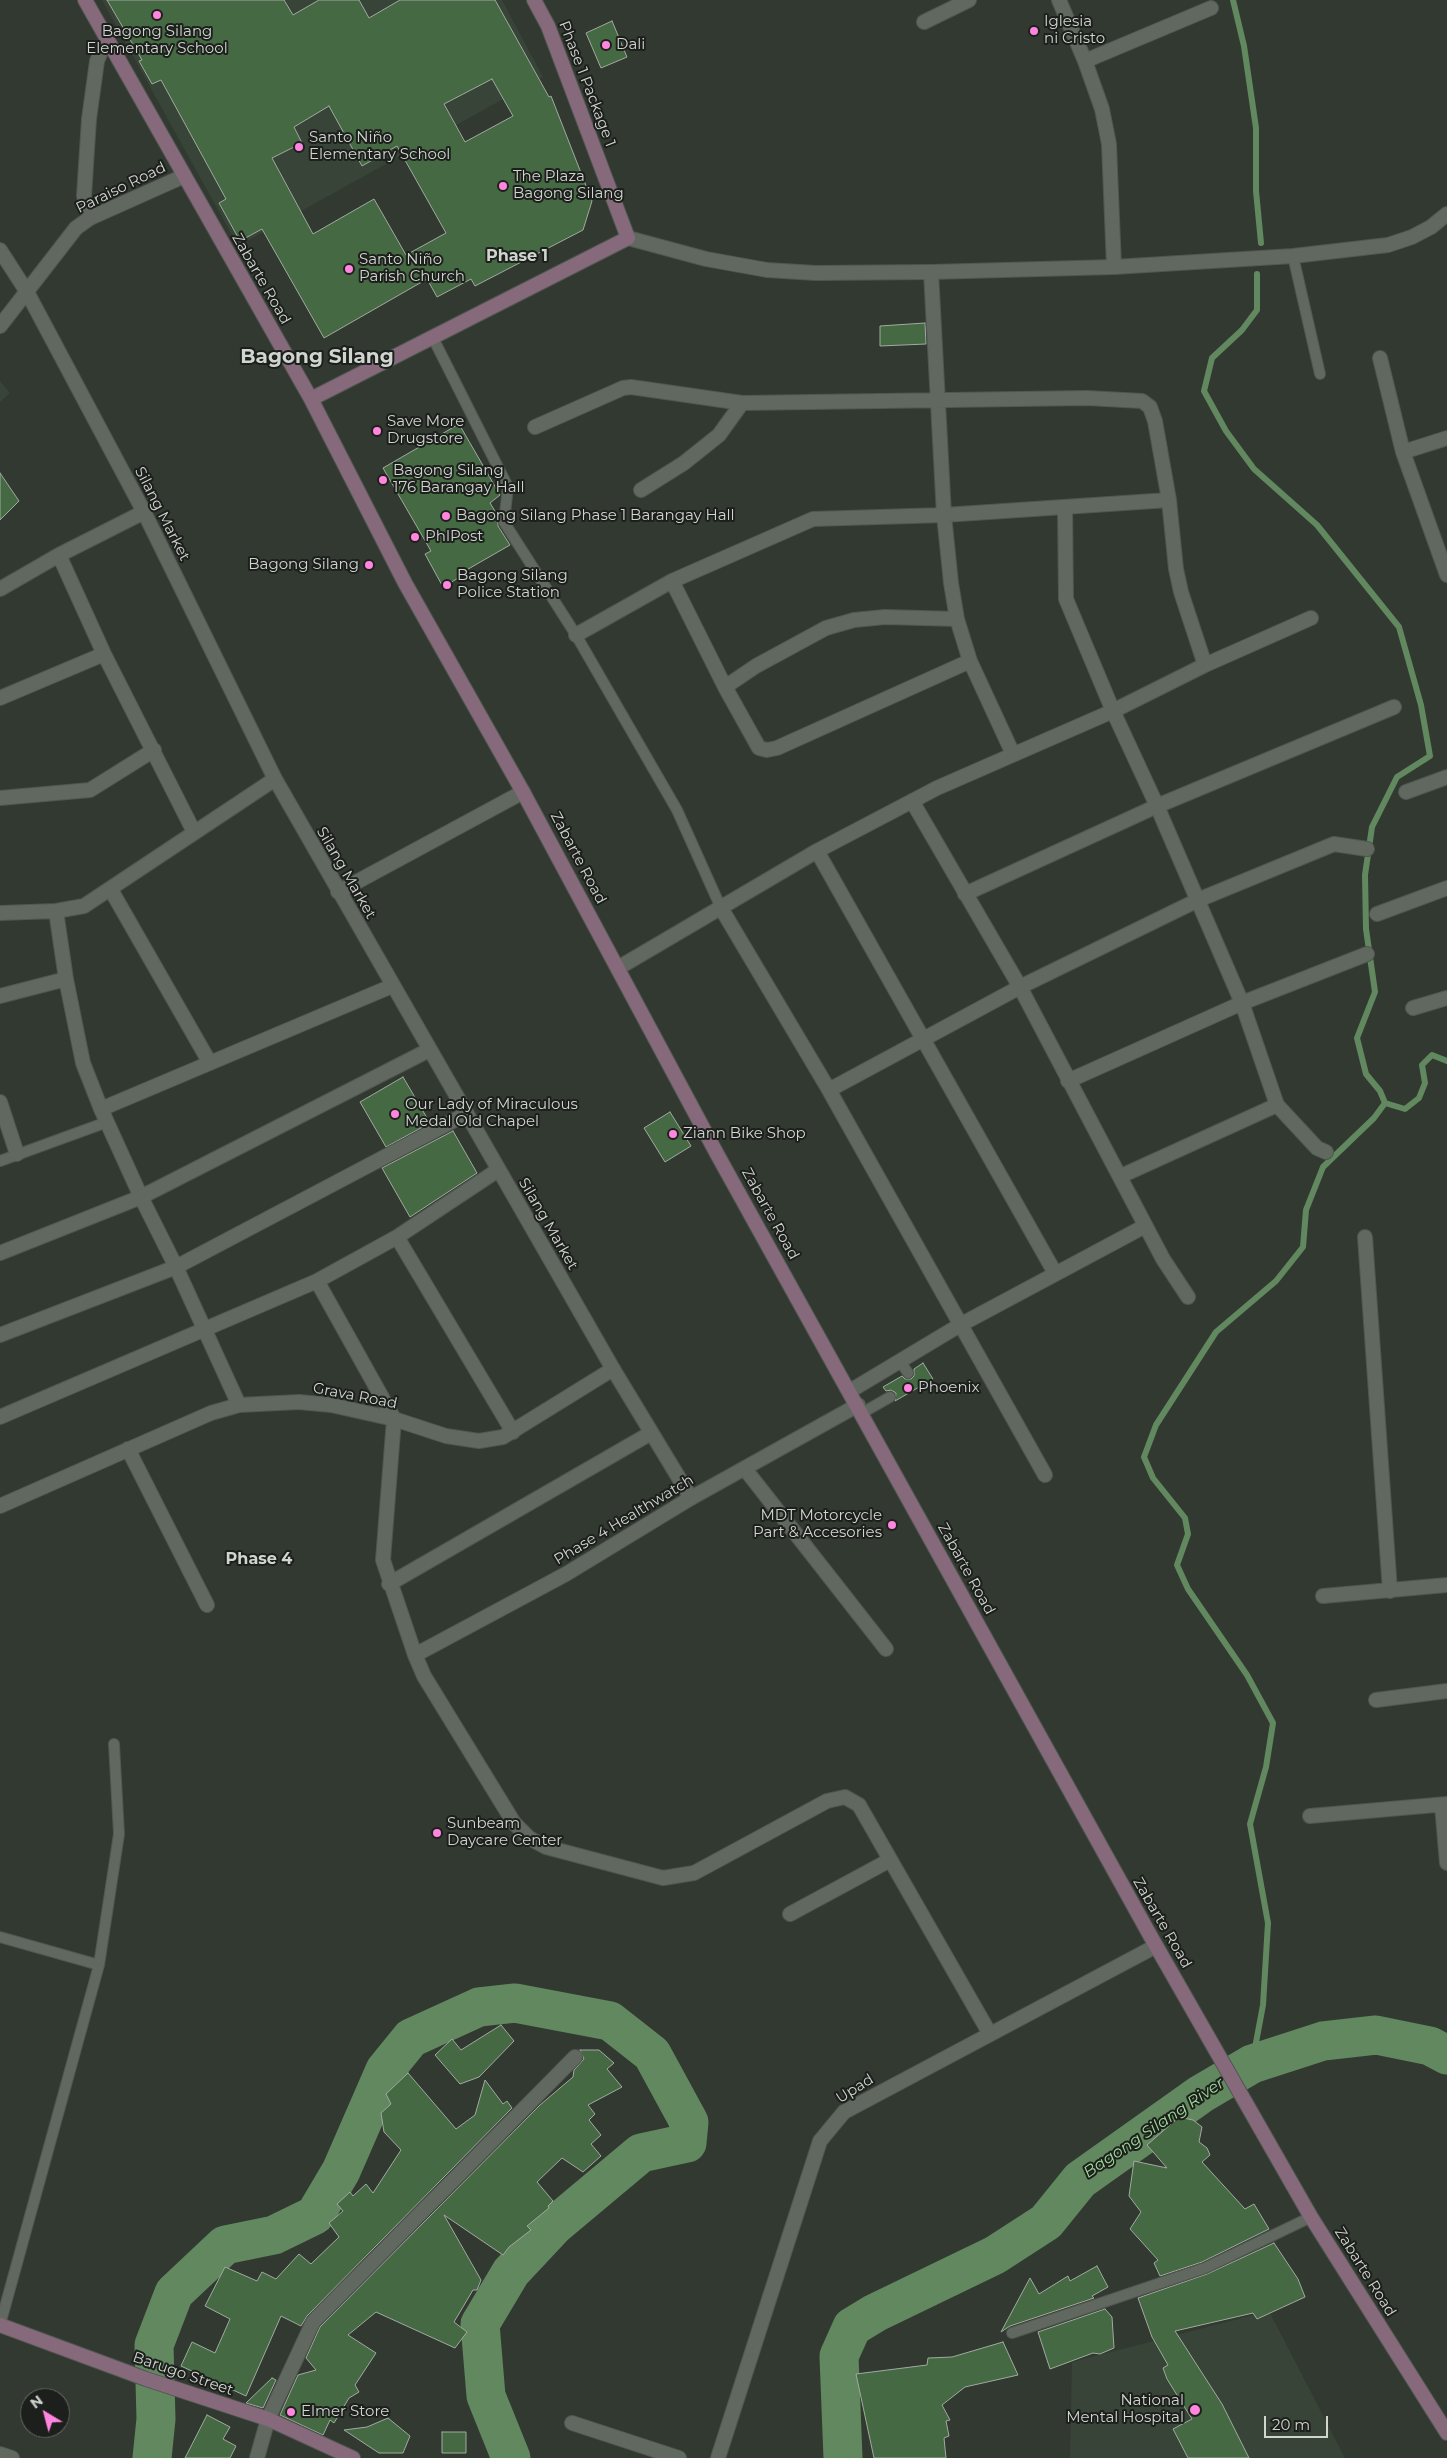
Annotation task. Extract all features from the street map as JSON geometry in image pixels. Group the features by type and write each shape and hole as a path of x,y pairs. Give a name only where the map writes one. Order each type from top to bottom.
{"main road":[{"name":"Zabarte Road","path":"85,0 311,399 405,583 523,792 717,1154 850,1390 1156,1946 1195,2010 1311,2217 1447,2433"},
{"name":"Phase 1 Package 1","path":"534,0 548,26 628,238"},
{"path":"311,399 628,238"},
{"name":"Barugo Street","path":"0,2325 146,2379 268,2419 353,2458"}],"street":[{"path":"924,22 970,0"},
{"path":"1059,0 1085,61 1102,109 1109,144 1114,267"},
{"path":"1085,61 1211,8"},
{"path":"90,218 84,196 89,119 96,61 102,48 109,43"},
{"name":"Paraiso Road","path":"0,326 76,228 90,218 184,176"},
{"path":"628,238 706,260 767,270 816,273 1114,267 1293,256 1388,245 1418,234 1447,214"},
{"name":"Silang Market","path":"0,250 27,292 144,512 275,779 613,1370 691,1498"},
{"path":"931,272 944,515 957,619 970,661 1013,754"},
{"path":"1380,358 1403,452 1444,550 1447,575"},
{"path":"535,426 623,388 654,390 742,403 1087,398 1134,399 1147,403 1155,420 1170,500 1176,569 1181,592 1205,665"},
{"path":"641,490 684,463 719,435 742,403"},
{"path":"1403,452 1447,438"},
{"path":"576,635 672,581 813,518 944,515 1170,500"},
{"path":"1065,507 1066,599 1113,711 1157,806 1242,1003 1277,1105 1317,1148 1326,1152"},
{"path":"0,589 59,555 144,512"},
{"path":"59,555 104,654 194,832"},
{"path":"672,581 725,687 759,748 767,750 777,748 970,661"},
{"path":"725,687 756,666 826,628 854,620 885,617 957,619"},
{"path":"618,968 817,851 912,801 1013,754 1113,711 1205,665 1311,618"},
{"path":"0,698 104,654"},
{"path":"965,894 1157,806 1394,707"},
{"path":"0,798 90,790 154,750"},
{"path":"1406,792 1447,777"},
{"path":"0,913 56,911 84,906 111,890 194,832 275,779"},
{"path":"338,892 523,792"},
{"path":"912,801 1020,988 1068,1081 1121,1176 1145,1226 1163,1259 1188,1297"},
{"path":"829,1090 923,1038 1020,988 1198,900 1334,844 1367,849"},
{"path":"817,851 1055,1273"},
{"path":"1377,914 1447,888"},
{"path":"111,890 210,1063"},
{"path":"721,908 829,1090 1045,1475"},
{"path":"56,911 66,978 83,1064 101,1110 239,1405"},
{"path":"1068,1081 1242,1003 1367,954"},
{"path":"0,996 66,978"},
{"path":"101,1110 392,986"},
{"path":"1413,1008 1447,998"},
{"path":"0,1253 141,1197 429,1050"},
{"path":"0,1102 17,1154"},
{"path":"1121,1176 1277,1105"},
{"path":"0,1335 176,1267 466,1114"},
{"path":"0,1417 317,1281 397,1237 498,1170"},
{"path":"850,1390 904,1367 960,1325 1145,1226"},
{"path":"397,1237 513,1432"},
{"path":"1364,1237 1390,1591"},
{"path":"317,1281 394,1419 383,1550 384,1569 389,1584 417,1660 514,1823 528,1838 546,1847 663,1878 694,1872 827,1801 844,1797 859,1805 990,2034"},
{"name":"Grava Road","path":"0,1506 211,1413 239,1405 300,1402 332,1405 394,1419 446,1436 478,1441 503,1437 513,1432 613,1370"},
{"name":"Phase 4 Healthwatch","path":"417,1660 566,1574 691,1498 860,1409"},
{"path":"389,1584 651,1433"},
{"path":"128,1449 207,1605"},
{"path":"745,1469 886,1648"},
{"path":"1323,1596 1447,1585"},
{"path":"1376,1700 1447,1691"},
{"path":"1310,1816 1445,1804 1447,1863"},
{"path":"790,1914 890,1860"},
{"name":"Upad","path":"718,2458 820,2141 844,2112 1156,1946"},
{"path":"257,2458 268,2419 313,2322 575,2057"},
{"path":"572,2423 679,2458"},
{"path":"0,2454 12,2458"}],"lane":[{"path":"1293,256 1320,374"},
{"path":"434,338 508,487 504,522 576,635 677,810 721,908"},
{"path":"0,1161 107,1122"},
{"path":"860,1409 890,1398"},
{"path":"0,2325 99,1965 119,1834 114,1744"},
{"path":"0,1937 99,1965"},
{"path":"1012,2332 1205,2268 1311,2217"}],"shaded area":[{"name":"Santo Niño Elementary School","path":"102,0 502,0 543,77 238,246"},
{"path":"0,381 10,393 0,402"},
{"name":"National Mental Hospital","path":"1269,2311 1345,2458 1070,2458 1072,2362"}],"building":[{"path":"107,0 284,0 293,15 319,0 359,0 369,18 400,0 495,0 549,97 551,96 592,201 583,230 475,286 471,279 437,297 427,279 324,338 262,229 240,241 219,203 226,199 161,80 152,84 139,61 142,60","holes":["492,79 513,116 465,142 444,104","329,106 362,166 397,146 446,233 406,255 374,199 313,234 272,158 302,143 294,127"]},
{"name":"Dali","path":"612,21 627,57 601,68 586,33"},
{"path":"925,323 926,344 880,346 880,326"},
{"path":"459,424 500,495 490,503 498,516 498,526 510,545 463,572 460,577 443,587 425,554 431,551 383,468"},
{"path":"0,473 19,501 0,520"},
{"name":"Our Lady of Miraculous Medal Old Chapel","path":"403,1077 430,1123 386,1147 360,1102"},
{"path":"670,1112 691,1146 665,1162 644,1128"},
{"path":"453,1131 477,1173 410,1217 382,1168"},
{"path":"923,1363 933,1379 895,1401 896,1393 891,1390 886,1391 883,1387 902,1376 905,1379 911,1379 914,1376 914,1369"},
{"path":"501,2025 514,2041 479,2077 460,2084 435,2055 452,2039 461,2050"},
{"path":"580,2050 599,2050 614,2063 607,2069 622,2087 588,2105 595,2114 589,2120 601,2135 591,2144 601,2156 583,2172 562,2158 537,2182 553,2201 548,2206 549,2208 527,2226 531,2230 509,2247 503,2255 444,2215 481,2280 477,2290 473,2290 454,2322 467,2332 455,2348 376,2312 348,2335 376,2353 355,2385 359,2392 349,2398 334,2423 330,2420 323,2435 280,2415 298,2375 316,2370 306,2358 320,2327 540,2105 573,2077 574,2070 584,2059"},
{"path":"408,2073 456,2129 475,2115 485,2080 503,2104 507,2101 512,2108 307,2316 301,2326 281,2316 246,2396 181,2366 192,2342 215,2353 230,2319 205,2306 225,2267 257,2281 262,2272 276,2279 299,2254 311,2264 339,2237 329,2223 343,2211 337,2204 350,2192 353,2196 366,2184 373,2193 401,2150 384,2132 381,2113 391,2104 386,2094"},
{"path":"1179,2117 1193,2120 1202,2127 1199,2142 1207,2148 1210,2155 1202,2162 1245,2209 1254,2204 1269,2229 1202,2262 1160,2276 1154,2263 1158,2260 1130,2229 1141,2212 1129,2196 1134,2161 1167,2168 1147,2145"},
{"path":"1274,2243 1298,2279 1305,2297 1257,2319 1253,2313 1175,2331 1222,2404 1249,2458 1188,2458 1173,2429 1192,2419 1167,2379 1163,2368 1168,2365 1152,2337 1138,2298 1207,2274"},
{"path":"1097,2266 1108,2287 1092,2296 1094,2298 1010,2326 1001,2332 1030,2278 1039,2294 1068,2276 1070,2281"},
{"path":"1105,2309 1112,2317 1114,2348 1100,2354 1093,2353 1050,2369 1038,2332"},
{"path":"1003,2342 1018,2375 965,2387 942,2405 950,2420 946,2421 949,2436 944,2438 946,2458 874,2458 856,2374 927,2365 928,2358 952,2357"},
{"path":"272,2378 276,2380 263,2408 246,2403"},
{"path":"207,2415 230,2427 223,2439 236,2446 230,2458 185,2458"},
{"path":"388,2418 410,2436 403,2453 379,2453 344,2430 367,2427"},
{"path":"442,2432 466,2432 466,2453 442,2453"}],"waterway":[{"path":"1233,0 1244,46 1256,128 1256,191 1261,243"},
{"path":"1257,274 1257,310 1242,330 1212,358 1204,391 1226,431 1254,469 1317,525 1399,627 1421,705 1430,756 1397,777 1372,827 1365,875 1366,929 1375,992 1357,1038 1366,1074 1380,1091 1385,1103 1405,1109 1419,1098 1425,1083 1422,1065 1432,1055 1447,1061"},
{"path":"1252,2064 1263,2005 1268,1923 1250,1824 1266,1767 1273,1723 1247,1675 1188,1589 1177,1565 1188,1534 1185,1518 1153,1478 1144,1457 1156,1425 1216,1332 1276,1281 1303,1247 1306,1210 1323,1167 1374,1118 1385,1103"},
{"name":"Bagong Silang River","path":"152,2458 156,2419 154,2345 174,2293 225,2245 274,2235 315,2215 341,2171 385,2070 411,2038 479,2007 515,2003 610,2021 652,2054 689,2122 687,2143 641,2153 555,2225 511,2272 480,2324 486,2396 511,2458"},
{"name":"Bagong Silang River","path":"843,2458 839,2356 852,2327 875,2313 995,2255 1046,2222 1080,2180 1201,2094 1252,2064 1323,2041 1376,2035 1430,2046 1447,2055"}],"place":[{"name":"Bagong Silang Elementary School","path":"157,15"},
{"name":"Iglesia ni Cristo","path":"1034,31"},
{"name":"Dali","path":"606,45"},
{"name":"Santo Niño Elementary School","path":"299,147"},
{"name":"The Plaza Bagong Silang","path":"503,186"},
{"name":"Santo Niño Parish Church","path":"349,269"},
{"name":"Save More Drugstore","path":"377,431"},
{"name":"Bagong Silang 176 Barangay Hall","path":"383,480"},
{"name":"Bagong Silang Phase 1 Barangay Hall","path":"446,516"},
{"name":"PhlPost","path":"415,537"},
{"name":"Bagong Silang","path":"369,565"},
{"name":"Bagong Silang Police Station","path":"447,585"},
{"name":"Our Lady of Miraculous Medal Old Chapel","path":"395,1114"},
{"name":"Ziann Bike Shop","path":"673,1134"},
{"name":"Phoenix","path":"908,1388"},
{"name":"MDT Motorcycle Part & Accesories","path":"892,1525"},
{"name":"Sunbeam Daycare Center","path":"437,1833"},
{"name":"National Mental Hospital","path":"1195,2410"},
{"name":"Elmer Store","path":"291,2412"}],"district":[{"name":"Phase 1","path":"517,256"},
{"name":"Bagong Silang","path":"317,357"},
{"name":"Phase 4","path":"259,1559"}]}
